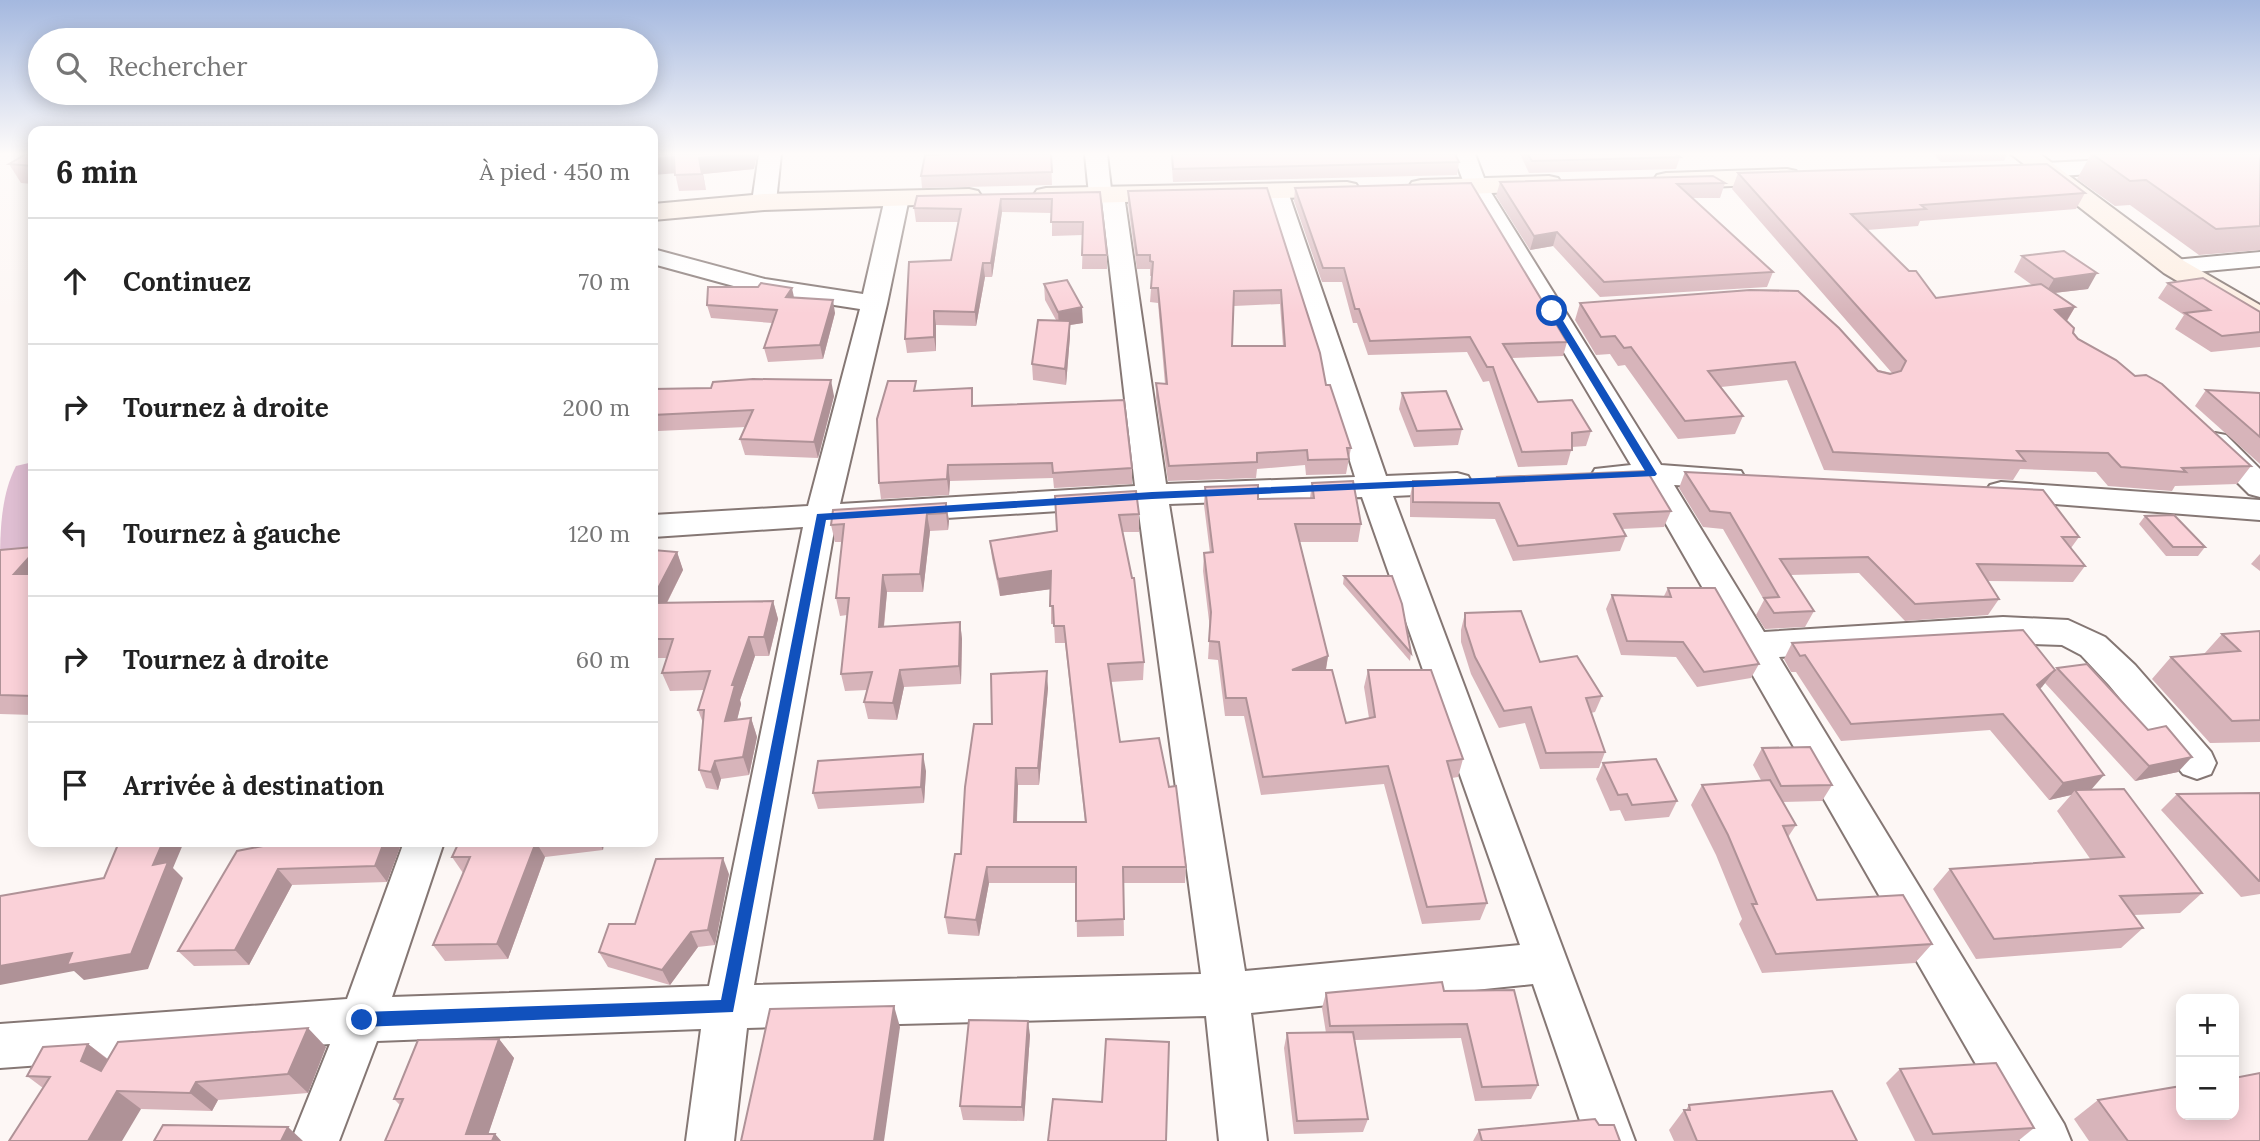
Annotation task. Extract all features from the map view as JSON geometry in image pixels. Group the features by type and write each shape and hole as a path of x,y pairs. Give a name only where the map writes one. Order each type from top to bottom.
{"street":[{"path":"658,212 706,207"},
{"path":"710,1141 727,1007 821,517 895,207"},
{"path":"1109,207 1226,994 1243,1141"},
{"path":"1282,207 1374,487 1611,1141"},
{"path":"1489,207 1652,474 2047,1141"},
{"path":"2094,207 2174,267 2260,318"},
{"path":"2174,267 2260,259"},
{"path":"658,263 763,286 874,304"},
{"path":"1552,311 1579,309"},
{"path":"2198,427 2260,487"},
{"path":"1582,477 1652,474 1760,480"},
{"path":"658,526 1152,495 1485,482"},
{"path":"1978,491 2260,510"},
{"path":"1754,646 2003,630 2068,633 2093,646 2122,675 2197,763"},
{"path":"315,1141 362,1020 422,847"},
{"path":"0,1046 362,1020 1226,994 1548,962"}],"building":[{"path":"1000,207 991,263 983,263 975,312 934,311 934,337 905,339 909,262 951,260 961,209 914,208"},
{"path":"1052,207 1102,207 1107,255 1082,255 1083,222 1051,222"},
{"path":"1130,207 1273,207 1320,353 1326,385 1330,385 1351,448 1347,448 1349,459 1308,460 1307,450 1257,453 1257,462 1169,466 1156,383 1167,384 1158,288 1151,288 1153,262 1150,261 1150,255 1137,255","holes":["1281,290 1285,346 1232,346 1234,291"]},
{"path":"1302,207 1486,207 1567,342 1503,344 1538,402 1572,400 1591,431 1572,433 1572,450 1522,452 1493,367 1487,367 1470,337 1370,341 1359,309 1355,309 1344,268 1323,268"},
{"path":"1516,207 1702,207 1773,272 1604,282 1557,232 1534,236"},
{"path":"1769,207 1924,207 1926,209 1851,214 1909,271 1916,271 1936,298 2041,284 2075,307 2055,310 2074,328 2073,333 2078,339 2116,360 2135,376 2146,375 2162,384 2251,466 2182,468 2186,472 2121,467 2108,453 2017,451 2025,461 1833,452 1795,362 1708,371 1743,416 1685,421 1631,347 1624,348 1615,336 1601,337 1580,303 1750,290 1798,291 1839,328 1878,371 1890,374 1901,371 1906,361"},
{"path":"2185,207 2260,207 2260,226 2216,229"},
{"path":"2064,251 2097,273 2054,279 2022,256"},
{"path":"2203,278 2260,312 2260,332 2222,336 2185,313 2210,310 2168,283"},
{"path":"1067,280 1082,307 1058,312 1044,284"},
{"path":"761,283 792,288 786,297 833,300 820,345 764,348 777,310 707,305 708,287 758,287"},
{"path":"1038,320 1070,321 1065,369 1032,364"},
{"path":"753,379 831,380 814,442 740,439 753,410 658,415 658,389 711,388 713,382"},
{"path":"888,381 916,381 914,391 972,388 972,406 1124,400 1132,468 1053,473 1052,463 948,465 947,479 879,483 877,419"},
{"path":"2206,390 2260,393 2260,437"},
{"path":"1446,391 1462,429 1417,431 1402,393"},
{"path":"1647,471 1671,511 1614,514 1626,536 1518,546 1499,503 1413,502 1413,481 1498,481 1497,477"},
{"path":"1685,472 2043,490 2079,537 2062,537 2085,566 1977,564 1999,599 1915,604 1868,557 1780,559 1814,611 1774,613 1764,598 1779,597 1730,513 1710,511"},
{"path":"1353,481 1361,524 1295,524 1328,656 1292,670 1332,670 1346,723 1375,717 1368,670 1431,670 1463,759 1447,761 1487,903 1427,907 1388,766 1263,777 1246,698 1226,698 1219,642 1209,641 1211,612 1204,553 1213,552 1205,487 1258,485 1258,499 1314,498 1312,483"},
{"path":"1136,491 1139,514 1119,515 1134,578 1144,662 1108,664 1120,742 1159,738 1169,787 1176,786 1186,867 1123,867 1124,919 1076,921 1076,867 987,867 976,920 945,917 955,854 961,854 965,787 974,724 992,724 991,674 1047,671 1038,768 1016,768 1014,822 1086,822 1064,626 1054,626 1053,606 1050,606 1051,571 998,579 990,541 1057,531 1055,496"},
{"path":"946,503 946,513 927,514 920,574 883,575 879,627 960,622 959,666 900,670 893,703 864,702 872,672 841,674 849,598 836,598 844,524 831,525 833,510"},
{"path":"2174,515 2205,547 2173,547 2145,516"},
{"path":"28,547 28,559 14,574 28,574 28,696 0,695 0,550"},
{"path":"658,550 677,552 658,588"},
{"path":"1344,576 1392,576 1402,604 1411,653"},
{"path":"1668,588 1715,588 1759,664 1704,672 1683,642 1627,641 1612,595 1671,597"},
{"path":"773,601 764,637 749,637 732,685 735,685 725,721 751,718 743,757 715,761 711,772 699,770 704,710 698,710 710,671 662,673 673,639 658,639 658,603"},
{"path":"1521,611 1540,662 1577,656 1602,696 1586,698 1605,752 1546,753 1531,707 1504,711 1475,657 1465,626 1465,613"},
{"path":"2023,630 2055,670 2037,685 2104,775 2063,783 2003,714 1851,724 1805,655 1800,656 1792,643"},
{"path":"2260,631 2260,720 2232,721 2171,657 2240,651 2222,634"},
{"path":"2087,664 2148,730 2166,726 2192,757 2149,766 2057,668"},
{"path":"1810,747 1832,785 1781,786 1762,748"},
{"path":"923,754 921,787 813,793 818,761"},
{"path":"1656,759 1677,801 1632,805 1627,794 1618,795 1603,763"},
{"path":"1770,780 1796,825 1783,826 1817,900 1903,895 1932,944 1776,954 1752,904 1757,904 1728,835 1702,785"},
{"path":"2124,789 2202,893 2120,896 2143,928 1994,939 1950,869 2124,857 2075,790"},
{"path":"2260,793 2260,881 2259,881 2177,794"},
{"path":"117,847 161,847 153,865 168,862 131,954 67,965 72,953 0,966 0,896 104,878"},
{"path":"258,847 382,847 375,866 278,869 235,950 178,951 237,851"},
{"path":"457,847 534,847 497,944 433,945 470,857 452,857"},
{"path":"723,858 708,930 691,932 662,970 599,952 609,924 635,924 656,859"},
{"path":"1442,982 1444,991 1514,990 1538,1085 1482,1087 1467,1024 1330,1026 1326,993"},
{"path":"894,1006 874,1141 741,1141 770,1009"},
{"path":"969,1020 1028,1021 1022,1107 960,1106"},
{"path":"308,1028 288,1074 196,1082 190,1093 117,1091 88,1141 9,1141 50,1077 27,1076 43,1047 88,1044 81,1061 101,1071 118,1042"},
{"path":"1353,1032 1368,1119 1297,1121 1287,1033"},
{"path":"499,1039 466,1134 495,1134 492,1141 385,1141 403,1099 394,1099 418,1040"},
{"path":"1106,1039 1169,1042 1166,1141 1048,1141 1053,1099 1102,1102"},
{"path":"1996,1063 2034,1128 1933,1134 1900,1069"},
{"path":"2260,1073 2260,1141 2128,1141 2098,1100 2176,1087 2176,1120 2239,1120 2239,1077"},
{"path":"1832,1091 1857,1141 1697,1141 1684,1110 1690,1110 1689,1105"},
{"path":"1595,1119 1599,1125 1614,1125 1620,1141 1482,1141 1479,1130"},
{"path":"163,1125 288,1127 281,1141 154,1141"}],"waterway":[{"path":"0,553 20,526 28,496"}],"route":[{"path":"362,1020 727,1007 821,517 1152,495 1652,474 1552,311"}]}
